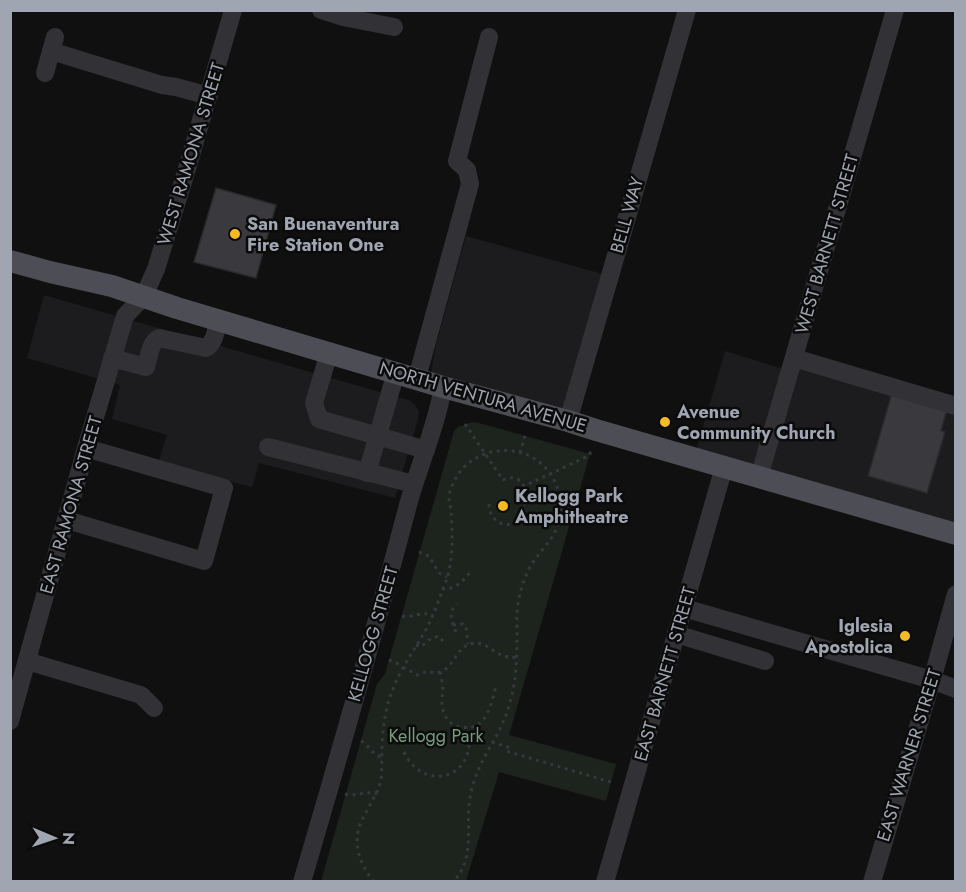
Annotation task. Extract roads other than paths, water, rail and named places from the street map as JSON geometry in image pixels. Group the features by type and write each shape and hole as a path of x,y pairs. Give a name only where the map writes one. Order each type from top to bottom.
{"main road":[{"name":"NORTH VENTURA AVENUE","path":"10,261 112,286 443,387 956,534"}],"street":[{"name":"WEST RAMONA STREET","path":"144,297 156,269 233,10"},
{"path":"321,10 343,17 394,27"},
{"name":"BELL WAY","path":"568,421 687,10"},
{"name":"WEST BARNETT STREET","path":"759,477 895,10"},
{"path":"367,473 378,437 406,375 470,184 467,170 457,161 489,37"},
{"path":"45,73 53,44 162,85 209,96"},
{"name":"EAST RAMONA STREET","path":"10,721 125,316 144,297"},
{"path":"112,358 146,367 153,344 159,338 209,347 212,344 219,319"},
{"path":"329,353 314,403 319,419 426,450"},
{"path":"794,358 956,405"},
{"name":"KELLOGG STREET","path":"302,882 382,607 414,484 439,410 443,387"},
{"path":"268,447 414,484"},
{"path":"67,520 204,561 224,488 86,448"},
{"name":"EAST BARNETT STREET","path":"605,882 724,467"},
{"name":"EAST WARNER STREET","path":"872,882 956,594"},
{"path":"684,608 956,689"},
{"path":"676,634 765,661"},
{"path":"27,661 141,695 154,708"}],"place":[{"name":"San Buenaventura Fire Station One","path":"235,234"},
{"name":"Avenue Community Church","path":"665,422"},
{"name":"Kellogg Park Amphitheatre","path":"503,506"},
{"name":"Iglesia Apostolica","path":"905,636"}],"park label":[{"name":"Kellogg Park","path":"436,736"}]}
